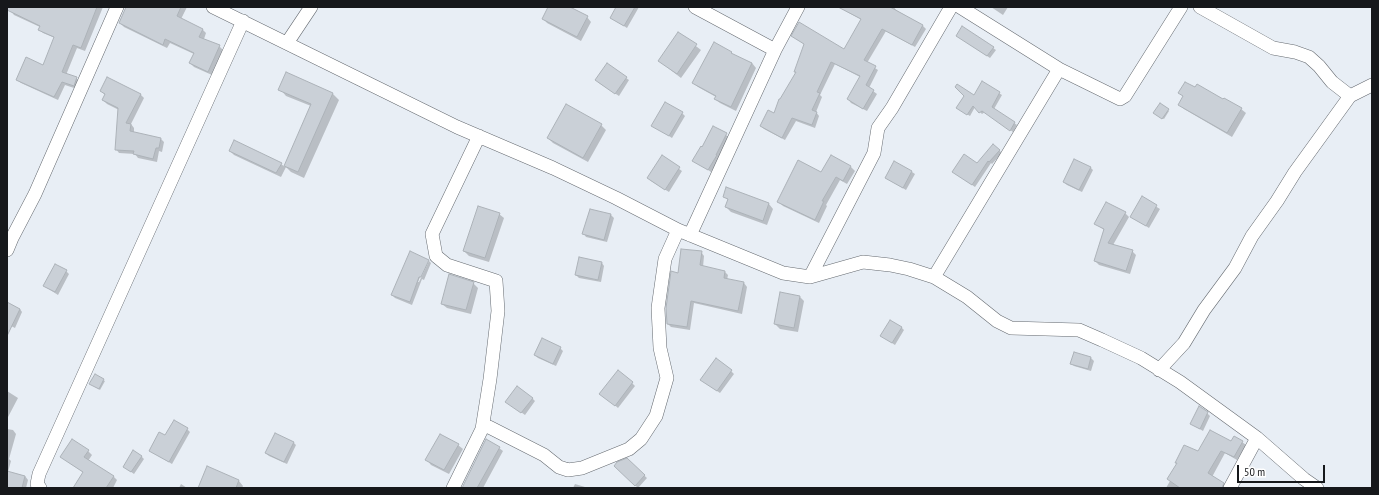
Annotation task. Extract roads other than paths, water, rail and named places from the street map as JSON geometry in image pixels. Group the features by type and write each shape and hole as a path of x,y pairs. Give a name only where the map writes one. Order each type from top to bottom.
{"street":[{"path":"7,250 35,194 117,7"},
{"path":"213,7 457,127 553,168 678,230 783,273 810,277 862,262 890,265 934,277 967,297 997,322 1011,328 1079,330 1141,358 1180,382 1257,438 1304,479 1317,488"},
{"path":"287,43 311,7"},
{"path":"695,7 775,50"},
{"path":"690,235 775,50 798,7"},
{"path":"810,277 874,154 878,128 892,108 951,7"},
{"path":"960,7 1059,69 1120,99 1125,96 1181,7"},
{"path":"1200,7 1273,48 1295,52 1309,58 1319,66 1332,82 1350,96"},
{"path":"40,488 37,484 38,474 242,21"},
{"path":"934,277 1059,69"},
{"path":"1159,370 1184,343 1204,310 1235,268 1252,236 1277,201 1295,172 1350,96 1372,84"},
{"path":"453,488 482,429 490,379 498,311 496,281 447,265 436,256 432,234 479,136"},
{"path":"482,429 489,427 544,455 559,467 568,470 582,468 629,449 641,439 656,416 667,378 660,348 658,308 665,259 678,230"},
{"path":"1230,488 1257,438"}]}
